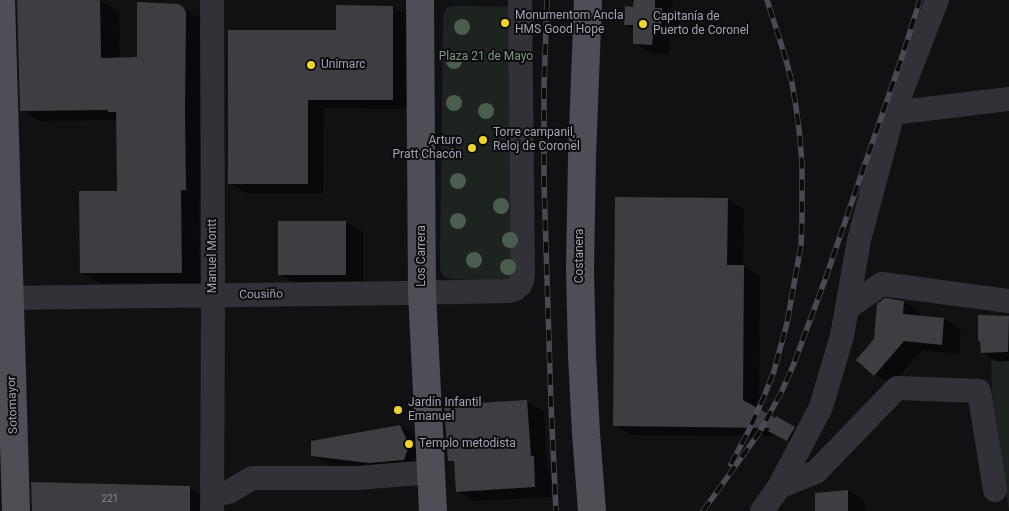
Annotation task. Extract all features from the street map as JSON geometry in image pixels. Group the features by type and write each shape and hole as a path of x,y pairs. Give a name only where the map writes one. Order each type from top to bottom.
{"main road":[{"name":"Sotomayor","path":"1,0 5,298 16,511"},
{"name":"Los Carrera","path":"420,0 422,293 433,511"},
{"name":"Costanera","path":"588,0 582,147 580,270 582,356 592,511"}],"street":[{"name":"Manuel Montt","path":"212,0 212,503"},
{"name":"Cousiño","path":"5,298 422,293 509,291 515,289 520,285 523,274 520,0"},
{"path":"762,511 779,487 821,407 842,336 859,240 893,113 937,0"},
{"path":"893,113 1009,99"},
{"path":"846,308 882,284 1009,302"},
{"path":"779,487 816,472 897,388 979,391 995,490"},
{"path":"212,503 252,478 358,478 431,472"}],"green space":[{"name":"Plaza 21 de Mayo","path":"453,6 524,7 532,17 517,269 509,281 452,279 443,276 440,270 443,17 446,8"},
{"path":"991,361 1009,361 1009,511 992,392"}],"building":[{"path":"17,0 100,0 101,58 137,57 137,2 179,4 184,8 186,13 186,190 181,190 182,273 80,273 79,191 117,191 116,112 108,112 108,110 20,111"},
{"path":"634,0 655,0 655,8 662,8 661,28 654,27 652,45 633,44 633,25 624,25 625,6 633,7"},
{"name":"Unimarc","path":"336,5 393,6 393,100 308,100 308,184 228,184 228,30 336,30"},
{"path":"615,197 728,198 727,265 744,265 743,400 795,427 787,441 768,431 770,428 613,426"},
{"path":"278,221 346,221 346,275 278,275"},
{"path":"885,298 904,301 903,314 944,318 942,345 904,341 874,376 856,360 874,339 877,304"},
{"path":"978,315 1009,316 1008,352 981,353 980,341 978,341"},
{"path":"527,400 531,456 534,456 535,487 456,492 454,461 448,461 444,405"},
{"path":"400,425 409,445 404,460 369,463 311,456 311,441"},
{"path":"31,482 190,486 190,511 32,511"},
{"path":"848,490 848,511 815,511 815,493"}],"railway":[{"path":"547,0 544,86 544,183 556,511"},
{"path":"731,464 749,430 774,371 787,323 801,245 802,165 796,107 785,56 767,0"},
{"path":"703,511 759,433 781,393 793,366 825,280 920,0"}],"place":[{"name":"Monumentom Ancla HMS Good Hope","path":"505,23"},
{"name":"Capitanía de Puerto de Coronel","path":"643,24"},
{"name":"Unimarc","path":"311,65"},
{"name":"Torre campanil, Reloj de Coronel","path":"483,140"},
{"name":"Arturo Pratt Chacón","path":"472,148"},
{"name":"Jardín Infantil Emanuel","path":"398,410"},
{"name":"Templo metodista","path":"409,444"}]}
